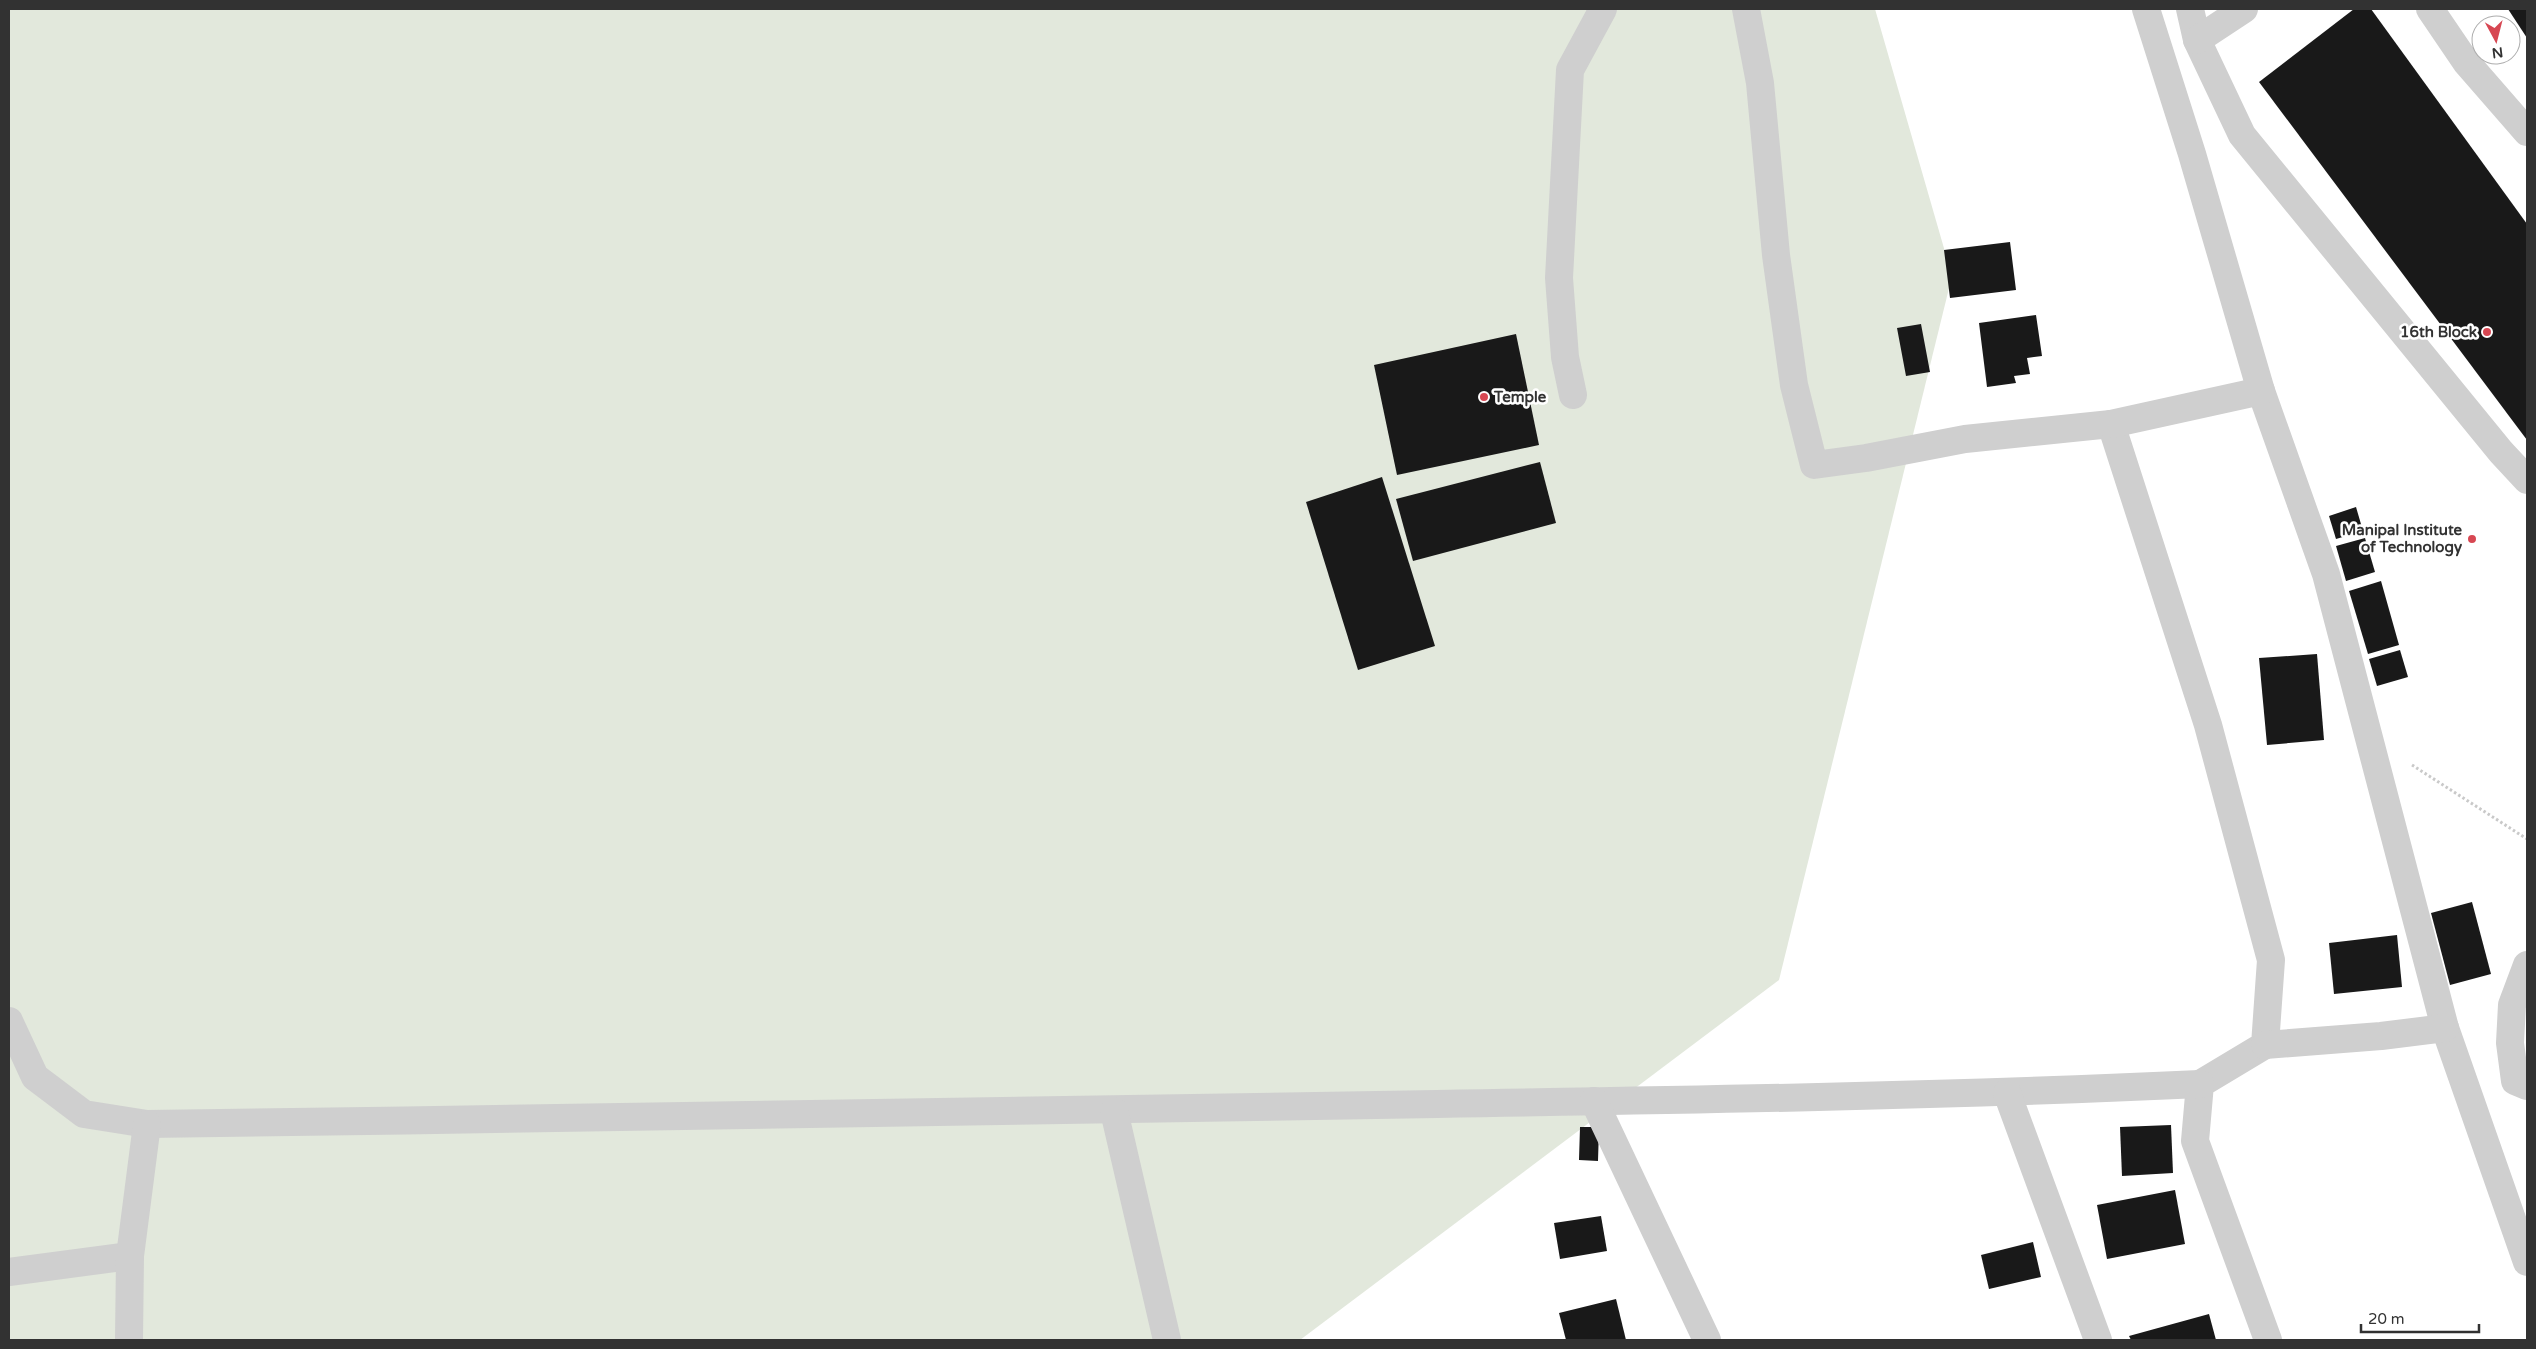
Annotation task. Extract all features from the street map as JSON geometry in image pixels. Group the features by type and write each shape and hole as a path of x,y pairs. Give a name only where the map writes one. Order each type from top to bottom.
{"street":[{"path":"1573,395 1565,357 1559,278 1570,70 1603,9"},
{"path":"1746,9 1760,83 1776,254 1794,385 1814,465 1866,458 1965,439 2111,424 2261,391"},
{"path":"2146,9 2192,154 2261,391 2326,574 2371,738 2446,1028 2527,1262"},
{"path":"2190,9 2197,40 2242,135 2501,452 2527,480"},
{"path":"2197,40 2244,9"},
{"path":"2430,9 2466,62 2527,132"},
{"path":"2111,424 2208,725 2271,960 2265,1045"},
{"path":"2527,965 2512,1005 2510,1043 2515,1081 2527,1086"},
{"path":"9,1021 35,1077 84,1114 147,1124 1114,1111 2008,1093 2200,1084 2265,1045 2381,1036 2446,1028"},
{"path":"2200,1084 2195,1141 2268,1340"},
{"path":"2008,1093 2098,1340"},
{"path":"1594,1101 1707,1340"},
{"path":"1114,1111 1167,1340"},
{"path":"129,1340 130,1256 147,1124"},
{"path":"9,1272 130,1256"}],"path":[{"path":"2371,738 2527,839"}],"shaded area":[{"path":"9,9 1875,9 1952,276 1779,980 1300,1340 9,1340"}],"building":[{"name":"16th Block","path":"2354,9 2371,9 2527,224 2527,440 2259,82"},
{"path":"2508,9 2527,9 2527,38 2521,29 2521,15 2512,15"},
{"path":"2010,242 2016,290 1950,298 1944,250"},
{"path":"2036,315 2042,356 2027,358 2030,374 2014,376 2016,383 1987,387 1979,323"},
{"path":"1921,324 1930,372 1906,376 1897,328"},
{"path":"1516,334 1539,445 1397,475 1374,365"},
{"path":"1540,462 1556,523 1413,561 1396,499"},
{"path":"1382,477 1435,646 1358,670 1306,502"},
{"path":"2356,507 2363,531 2336,539 2329,516"},
{"path":"2365,538 2375,572 2346,581 2336,546"},
{"path":"2381,581 2399,645 2368,654 2349,591"},
{"path":"2400,650 2408,677 2377,686 2369,659"},
{"path":"2317,654 2324,740 2267,745 2259,658"},
{"path":"2472,902 2491,974 2450,985 2431,913"},
{"path":"2397,935 2402,987 2334,994 2329,943"},
{"path":"2171,1125 2173,1173 2122,1176 2120,1127"},
{"path":"1580,1127 1599,1127 1598,1161 1579,1160"},
{"path":"2175,1190 2185,1244 2107,1259 2097,1205"},
{"path":"1601,1216 1607,1251 1560,1259 1554,1223"},
{"path":"2033,1242 2041,1277 1989,1289 1981,1255"},
{"path":"1616,1299 1626,1340 1566,1340 1559,1313"},
{"path":"2209,1314 2216,1340 2131,1340 2129,1336"}],"place":[{"name":"16th Block","path":"2487,332"},
{"name":"Temple","path":"1484,397"},
{"name":"Manipal Institute of Technology","path":"2472,539"}]}
